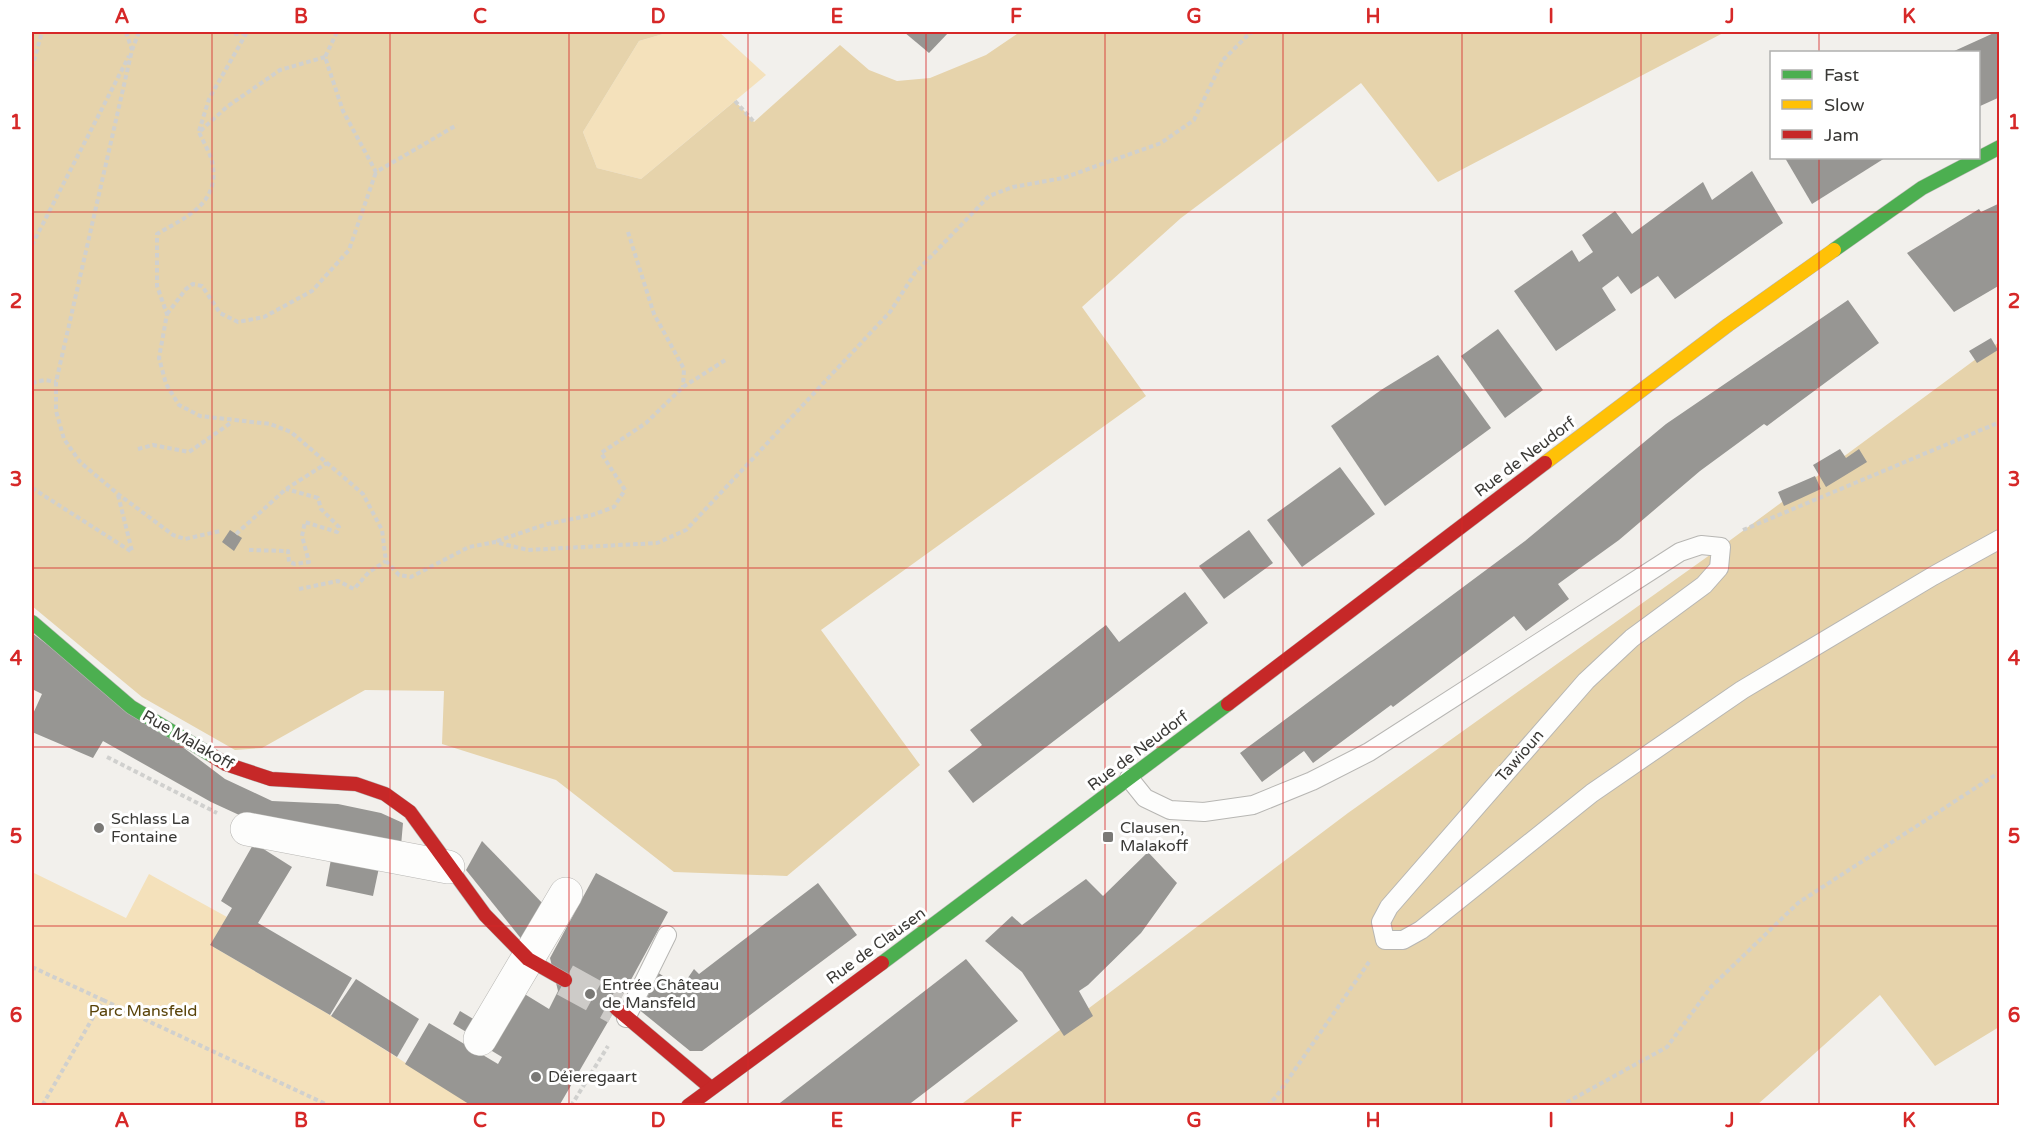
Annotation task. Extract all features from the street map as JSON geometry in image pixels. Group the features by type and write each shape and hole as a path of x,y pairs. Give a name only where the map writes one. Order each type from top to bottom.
{"main road":[{"name":"Rue de Neudorf","path":"1980,158 2000,147"},
{"name":"Rue de Neudorf","path":"1084,813 1728,325 1922,188 1977,159"},
{"name":"Rue Malakoff","path":"32,622 131,707 226,764 271,779 357,784 385,794 410,812 485,915 528,960 564,980"},
{"name":"Rue de Clausen","path":"688,1106 1084,813"},
{"path":"621,1013 711,1088"}],"street":[{"path":"247,829 448,867"},
{"path":"480,1039 566,894"}],"lane":[{"path":"1385,940 1403,940 1421,930 1592,793 1742,690 1933,576 2000,539"},
{"path":"1129,778 1145,798 1170,810 1204,812 1252,805 1312,781 1369,752 1680,552 1701,544 1721,547"},
{"name":"Tawioun","path":"1385,940 1381,922 1389,908 1586,681 1632,638 1704,585 1719,568 1721,547"},
{"path":"621,1013 667,935"}],"path":[{"path":"32,68 42,32"},
{"path":"126,32 132,50 56,382 56,411 64,439 80,462 173,535 186,539 220,531"},
{"path":"32,245 132,50 139,32"},
{"path":"235,32 236,34 247,32"},
{"path":"167,314 157,286 157,234 200,209 211,188 213,166 199,132 209,99 247,32"},
{"path":"337,32 325,57 343,111 376,172"},
{"path":"495,542 528,550 657,543 686,530 890,312 915,273 989,196 1013,187 1064,178 1161,143 1194,120 1223,60 1248,34 1253,32"},
{"path":"199,132 228,105 280,70 325,57"},
{"path":"735,101 754,122"},
{"path":"457,125 376,172 349,250 312,291 264,317 238,322 220,313 202,286 193,285 186,290 167,314 159,358 166,384 179,405 200,416 270,424 291,432 363,494 382,530 386,561 399,575 411,577 469,547 495,542 547,524 592,515 614,507 625,490 601,453 646,423 683,387 728,359"},
{"path":"628,232 654,314 684,369 683,387"},
{"path":"32,383 45,380 56,382"},
{"path":"138,449 153,445 189,452 232,421"},
{"path":"1721,547 1746,528 2000,422"},
{"path":"236,534 286,489 327,463"},
{"path":"32,488 132,552 118,494"},
{"path":"249,550 288,551 289,562 294,564 309,562 302,536 305,522 337,532 339,527 321,509 318,498 286,489"},
{"path":"299,589 338,581 354,589 369,572 386,561"},
{"path":"107,757 247,829"},
{"path":"1560,1106 1667,1047 1711,987 1798,903 2000,772"},
{"path":"1267,1106 1276,1097 1385,940"},
{"path":"32,967 330,1106"},
{"path":"42,1106 103,1000"},
{"path":"570,1106 621,1013"}],"green space":[{"path":"670,32 719,32 766,75 641,179 597,168 583,132 639,41"},
{"name":"Parc Mansfeld","path":"32,872 126,918 149,874 227,917 210,945 330,1015 472,1105 32,1105"}],"shaded area":[{"path":"32,32 670,32 639,41 583,132 597,168 641,179 735,101 754,122 840,45 869,70 897,81 930,78 986,55 1020,32 1725,32 1438,182 1361,83 1181,218 1082,307 1146,396 821,630 920,765 787,876 674,872 556,780 442,744 444,691 365,690 262,748 235,750 142,697 32,606"},
{"path":"1999,342 1999,1027 1935,1066 1880,995 1757,1105 959,1106 1348,813 1721,547"}],"building":[{"path":"904,32 949,32 929,53"},
{"path":"2000,32 2000,97 1980,106 1980,51 1954,51"},
{"path":"1786,159 1883,159 1812,204"},
{"path":"1752,171 1783,223 1675,299 1658,276 1631,294 1618,276 1602,288 1616,310 1556,351 1514,291 1572,250 1579,262 1593,252 1582,235 1615,211 1632,234 1703,182 1712,200"},
{"path":"2000,203 2000,285 1954,312 1907,253 1979,209 1981,212"},
{"path":"1848,300 1879,343 1767,426 1764,424 1700,471 1619,540 1558,584 1569,599 1526,631 1514,616 1393,707 1391,705 1313,763 1304,751 1262,782 1240,753 1525,541 1666,424"},
{"path":"1498,329 1543,390 1505,418 1461,356"},
{"path":"1991,338 1998,350 1977,363 1969,351"},
{"path":"1438,355 1491,428 1385,506 1331,426 1381,390"},
{"path":"1840,449 1846,458 1859,449 1867,462 1826,487 1813,465"},
{"path":"1340,467 1375,514 1302,567 1267,520"},
{"path":"1815,476 1821,489 1784,506 1778,492"},
{"path":"230,530 242,538 234,551 222,542"},
{"path":"1249,530 1273,563 1224,599 1199,566"},
{"path":"1185,592 1208,623 973,803 948,771 982,745 970,730 1106,625 1119,642"},
{"path":"32,633 225,779 272,801 338,804 381,813 403,823 401,846 261,825 211,802 103,741 93,758 32,732 32,716 42,694 32,689"},
{"path":"482,841 548,909 527,946 466,870"},
{"path":"254,843 292,867 258,923 352,978 330,1015 210,945 232,908 221,901"},
{"path":"1148,852 1177,883 1141,933 1079,991 1093,1016 1064,1036 1022,972 985,941 1012,916 1022,925 1086,879 1103,896"},
{"path":"332,854 380,863 373,896 326,886"},
{"path":"596,873 668,912 559,1106 472,1106 405,1064 429,1023 498,1064 502,1057 482,1045 518,990 549,1009 558,991 550,958"},
{"path":"818,883 857,935 702,1051 690,1051 637,1008 657,972 681,988 694,969 699,974"},
{"path":"966,959 1018,1021 907,1106 776,1106"},
{"path":"356,979 419,1019 397,1057 331,1016"},
{"path":"460,1011 480,1023 473,1036 453,1024"}],"tunnel":[{"path":"565,980 616,1008"}],"traffic: fast":[{"path":"1980,158 2000,147"},
{"path":"1834,250 1922,188 1977,159"},
{"path":"32,622 131,707 213,756"},
{"path":"882,963 1228,704"}],"traffic: slow":[{"path":"1545,463 1728,325 1834,250"}],"traffic: jam":[{"path":"1228,704 1545,463"},
{"path":"213,756 226,764 271,779 356,784 385,794 410,812 485,915 528,959 565,980"},
{"path":"688,1106 882,963"},
{"path":"616,1008 711,1088"}],"place":[{"name":"Schlass La Fontaine","path":"99,828"},
{"name":"Clausen, Malakoff","path":"1108,837"},
{"name":"Entrée Château de Mansfeld","path":"590,994"},
{"name":"Déieregaart","path":"536,1077"}]}
